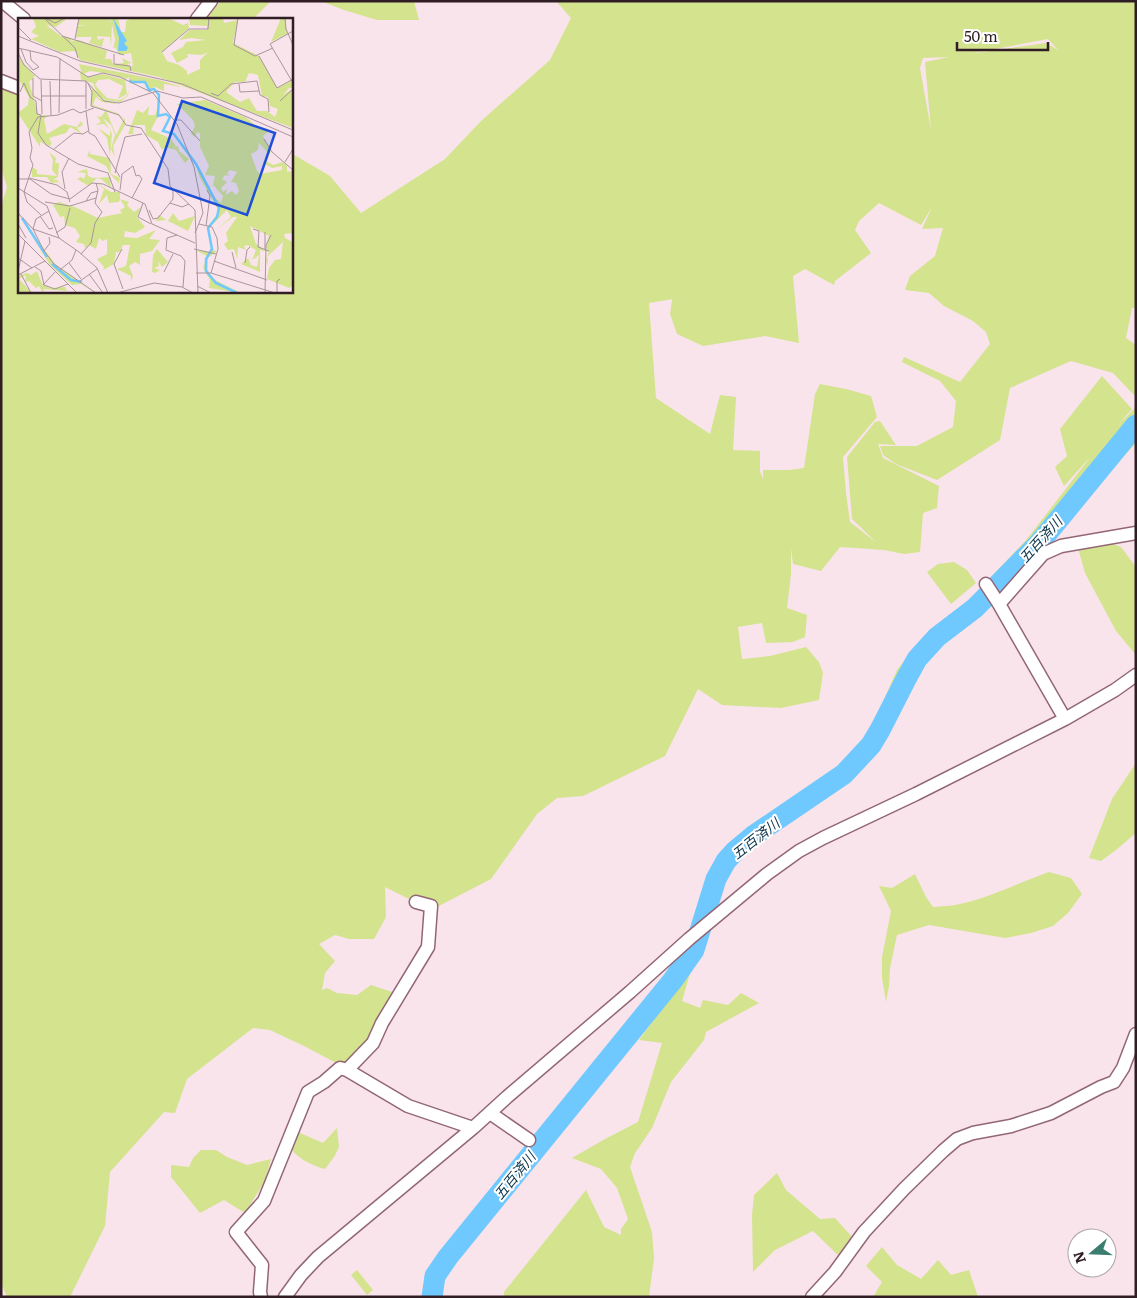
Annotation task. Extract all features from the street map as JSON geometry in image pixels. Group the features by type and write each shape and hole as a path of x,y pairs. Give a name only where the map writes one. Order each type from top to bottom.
{"street":[{"path":"2,1 23,18"},
{"path":"198,18 211,1"},
{"path":"1,81 18,88"},
{"path":"999,604 1043,554 1061,546 1136,533"},
{"path":"986,584 1065,719"},
{"path":"285,1297 301,1275 318,1257 473,1128 689,939 767,874 823,838 916,794 1065,719 1115,690 1136,675"},
{"path":"347,1070 373,1043 382,1022 428,947 431,906 416,902"},
{"path":"812,1297 835,1272 864,1232 943,1150 957,1139 973,1133 1010,1126 1051,1113 1114,1082 1123,1068 1135,1039"},
{"path":"261,1297 262,1264 236,1232 264,1201 308,1092 324,1082 340,1068 347,1070 408,1106 473,1128"},
{"path":"490,1113 529,1140"}],"green space":[{"path":"221,1 271,1 254,18 207,18"},
{"path":"321,1 414,1 419,20 377,20"},
{"path":"556,1 1136,1 1136,308 1132,308 1126,338 1136,345 1136,393 1134,395 1113,373 1071,361 1010,388 1000,440 937,480 896,464 883,455 880,446 917,446 953,427 956,401 940,381 902,362 904,357 960,382 990,344 986,332 973,321 944,306 929,293 905,290 910,276 935,256 943,228 922,229 932,207 921,225 879,203 859,221 855,230 871,253 835,281 834,285 805,269 793,276 799,343 765,336 703,346 677,334 670,314 673,299 649,303 656,398 710,434 720,395 736,397 733,450 760,451 760,471 763,479 763,470 804,468 815,394 820,384 871,396 877,417 843,457 850,522 877,543 852,519 847,457 875,422 880,421 896,445 878,444 883,458 939,486 937,508 923,513 920,552 904,554 884,550 840,547 821,571 793,564 791,548 791,574 787,608 807,615 805,637 793,642 766,643 762,623 738,627 742,659 770,656 806,647 819,662 823,673 819,700 781,708 722,705 698,689 665,756 583,796 557,798 537,814 491,879 431,910 385,887 386,917 374,939 349,939 335,935 319,944 335,961 325,973 322,990 327,988 337,993 357,995 371,985 392,992 386,1016 373,1043 345,1065 338,1064 270,1030 253,1028 187,1079 175,1113 164,1112 110,1172 105,1226 70,1297 7,1297 1,1283 1,207 7,187 1,168 1,88 18,94 18,292 292,292 292,154 330,176 361,213 445,159 481,121 550,60 571,18","holes":["1048,39 1058,50 1046,43 969,54","949,57 925,62 931,130 920,68 923,58"]},
{"path":"1102,376 1132,409 1117,426 1136,407 1136,443 999,592 940,643 915,672 892,720 860,768 822,797 768,832 733,858 711,907 698,921 715,870 741,836 843,767 867,738 897,670 922,639 965,605 1027,539 1092,455 1064,486 1055,467 1067,456 1060,429"},
{"path":"1111,543 1121,547 1136,567 1136,655 1116,631 1085,573 1078,548"},
{"path":"954,562 967,570 976,583 951,604 927,572 938,564"},
{"path":"1136,763 1136,833 1101,861 1089,858 1112,799"},
{"path":"1049,872 1071,878 1082,894 1068,913 1053,926 1005,938 929,925 897,935 890,968 886,1002 882,978 882,957 891,911 879,886 892,888 915,874 933,907 947,906 982,898"},
{"path":"691,970 682,1001 700,1008 703,1000 728,1005 741,993 759,1003 706,1032 704,1040 671,1082 652,1128 635,1153 630,1167 652,1232 654,1258 649,1297 504,1297 504,1292 586,1190 604,1227 621,1235 621,1229 628,1219 617,1188 601,1169 572,1158 638,1122 662,1043 639,1040"},
{"path":"337,1128 339,1147 325,1169 305,1161 289,1146 298,1132 323,1143"},
{"path":"201,1150 216,1150 227,1157 247,1165 271,1159 265,1181 245,1213 224,1200 200,1213 171,1177 171,1165 189,1167 193,1158"},
{"path":"777,1173 786,1190 820,1219 835,1218 853,1238 839,1256 813,1231 775,1250 753,1272 752,1215 754,1195"},
{"path":"882,1247 897,1265 921,1279 938,1260 951,1275 969,1270 978,1297 873,1297 882,1282 866,1266"},
{"path":"357,1270 373,1290 367,1295 351,1275"}],"waterway":[{"name":"五百済川","path":"432,1297 435,1276 448,1257 673,980 694,950 716,879 726,861 753,836 844,774 871,745 917,659 937,637 975,608 1040,542 1136,425"}]}
